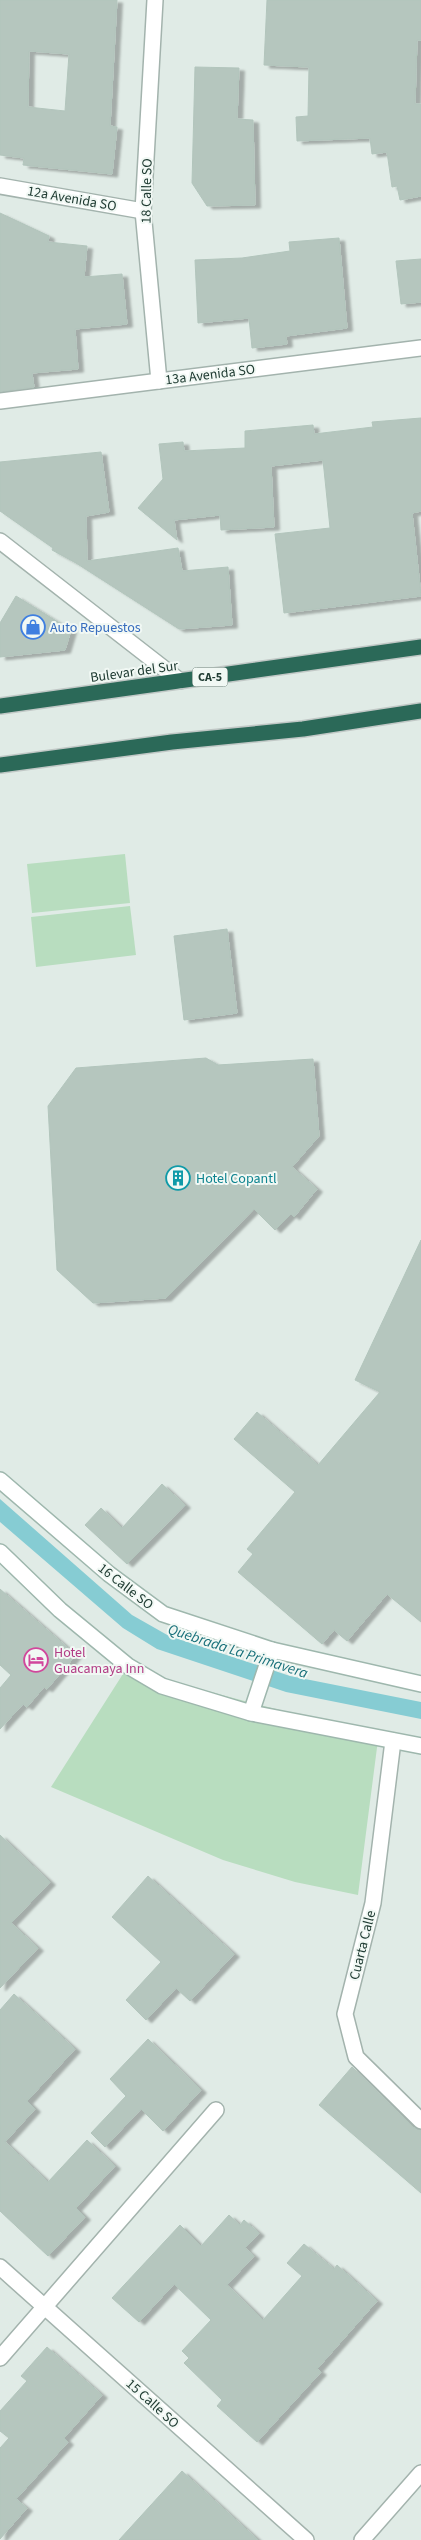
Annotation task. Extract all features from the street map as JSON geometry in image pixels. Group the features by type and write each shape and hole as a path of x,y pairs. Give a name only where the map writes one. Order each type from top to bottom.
{"highway":[{"name":"Bulevar del Sur","path":"0,706 421,647"},
{"path":"0,765 172,742 303,729 421,711"}],"street":[{"name":"18 Calle SO","path":"155,0 143,211 159,381"},
{"name":"12a Avenida SO","path":"0,186 143,211"},
{"name":"13a Avenida SO","path":"0,401 421,348"},
{"path":"0,541 180,681"},
{"name":"16 Calle SO","path":"0,1480 109,1574 163,1614 271,1656 421,1684"},
{"path":"0,1552 60,1610 128,1666 162,1686 421,1746"},
{"path":"253,1707 271,1656"},
{"name":"Cuarta Calle","path":"393,1741 373,1903 344,2014 356,2057 421,2121"},
{"path":"0,2358 216,2110"},
{"name":"15 Calle SO","path":"0,2267 306,2540"},
{"path":"362,2540 421,2473"}],"green space":[{"path":"125,854 130,903 32,913 27,864"},
{"path":"130,906 136,955 36,967 31,917"},
{"path":"128,1666 190,1686 253,1703 379,1732 358,1895 295,1882 223,1860 51,1787"}],"water":[{"path":"0,1499 132,1615 169,1636 290,1676 421,1702 421,1719 286,1692 157,1649 123,1628 0,1522"}],"building":[{"path":"0,0 117,0 110,126 117,127 112,174 23,165 24,158 0,155","holes":["29,51 69,54 65,111 28,107"]},
{"path":"267,0 421,0 421,40 417,40 415,104 421,104 421,196 400,200 397,186 392,187 387,152 372,154 370,138 297,141 296,117 308,116 309,67 264,65"},
{"path":"195,67 239,68 237,119 253,120 255,205 207,206 192,183"},
{"path":"0,213 49,236 48,242 87,246 84,277 122,274 127,324 75,329 78,369 32,373 34,387 0,392"},
{"path":"339,238 347,328 286,336 287,344 252,348 249,318 198,323 195,260 242,258 290,251 289,242"},
{"path":"421,259 421,302 401,304 396,261"},
{"path":"421,418 421,511 412,513 421,596 284,613 275,534 330,528 323,460 271,466 274,527 221,530 220,515 174,520 177,540 138,508 163,479 159,444 183,442 184,451 245,448 245,431 313,425 314,434 373,427 372,422"},
{"path":"101,452 109,512 86,516 87,561 178,548 182,571 228,567 232,625 179,629 76,563 52,550 53,548 0,511 0,462"},
{"name":"Auto Repuestos","path":"16,596 71,630 65,650 0,657 0,623"},
{"path":"227,929 237,1013 184,1020 174,936"},
{"name":"Hotel Copantl","path":"206,1058 218,1065 313,1059 319,1136 292,1167 317,1189 294,1217 291,1214 275,1230 254,1209 166,1298 93,1303 57,1270 48,1106 76,1068"},
{"path":"421,1240 421,1622 387,1594 347,1641 334,1630 322,1644 238,1572 253,1554 247,1549 295,1492 234,1439 257,1412 318,1465 380,1392 355,1380"},
{"path":"162,1484 185,1505 127,1564 85,1525 101,1508 122,1528"},
{"name":"Hotel Guacamaya Inn","path":"0,1589 76,1655 47,1689 44,1687 27,1707 23,1704 0,1729 0,1688 11,1675 0,1665"},
{"path":"0,1835 50,1882 11,1923 38,1948 0,1988"},
{"path":"148,1876 234,1954 190,2001 176,1988 146,2020 126,2000 161,1962 112,1917"},
{"path":"14,1994 75,2049 27,2101 35,2109 5,2142 48,2182 87,2140 115,2166 76,2208 85,2217 48,2256 0,2211 0,2010"},
{"path":"148,2039 201,2090 163,2131 141,2109 105,2147 91,2133 126,2096 110,2079"},
{"path":"352,2067 414,2128 421,2130 421,2193 319,2105"},
{"path":"229,2215 240,2225 244,2220 259,2233 245,2248 254,2256 227,2285 263,2320 302,2276 287,2263 304,2244 334,2269 337,2265 377,2301 317,2369 321,2372 257,2442 217,2406 222,2400 184,2363 189,2358 182,2351 211,2320 174,2284 139,2322 112,2298 180,2225 201,2246"},
{"path":"47,2347 102,2395 64,2438 68,2442 16,2499 27,2508 0,2539 0,2448 9,2438 0,2431 0,2411 27,2381 21,2376"},
{"path":"182,2471 258,2540 119,2540"}],"place":[{"name":"Auto Repuestos","path":"33,627"},
{"name":"Hotel Copantl","path":"178,1178"},
{"name":"Hotel Guacamaya Inn","path":"36,1660"}],"water label":[{"name":"Quebrada La Primavera","path":"238,1651"}]}
